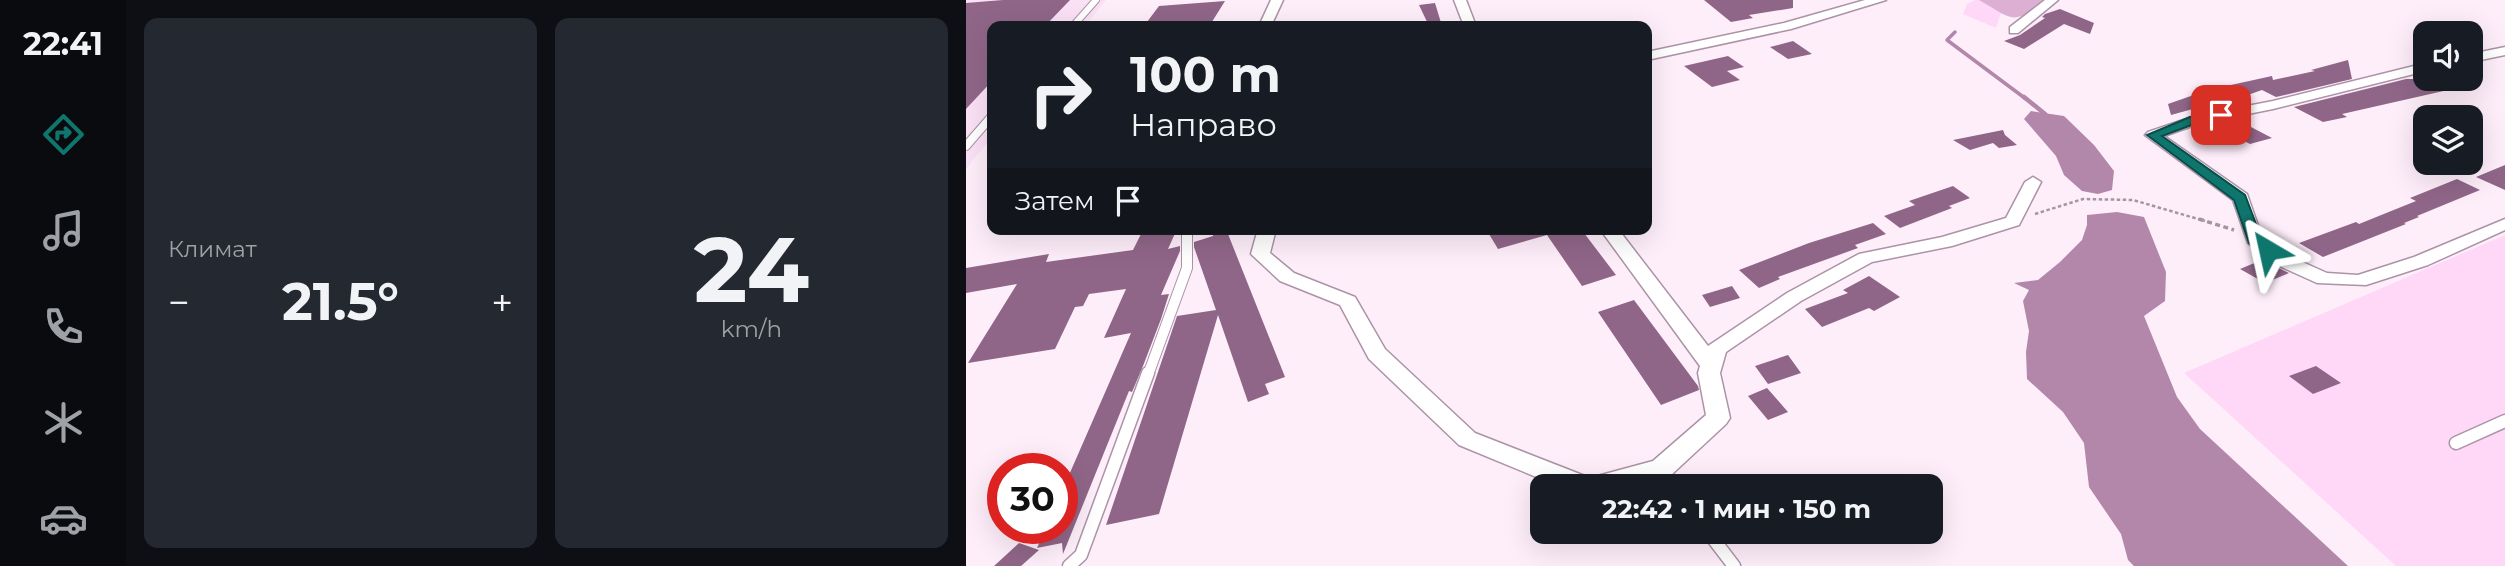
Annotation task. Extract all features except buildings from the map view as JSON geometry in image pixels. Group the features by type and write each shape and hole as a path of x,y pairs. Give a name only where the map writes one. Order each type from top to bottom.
{"street":[{"path":"1267,21 1277,0"},
{"path":"1460,0 1468,21"},
{"path":"1652,55 1787,26 1836,10 1880,0"},
{"path":"2014,30 2052,0"},
{"path":"2483,56 2505,51"},
{"path":"2413,70 2273,105 2194,120 2153,135 2241,198 2253,236 2283,260 2323,279 2359,281 2421,261 2505,224"},
{"path":"1670,474 1718,418 1709,373 1717,348 1794,297 1866,258 1946,242 2013,221 2033,182"},
{"path":"1265,235 1260,254 1287,277 1348,301 1377,354 1467,439 1553,474"},
{"path":"1614,235 1712,365"}],"lane":[{"path":"1077,21 1096,0"},
{"path":"968,141 987,121"},
{"path":"1069,566 1081,555 1187,268 1187,235"},
{"path":"2456,443 2505,421"},
{"path":"1717,544 1734,566"}],"path":[{"path":"2013,221 2083,200 2133,200 2253,236"}],"shaded area":[{"path":"966,0 1106,0 1089,21 987,21 987,143 966,169"},
{"path":"1975,0 2001,13 1996,28 1963,14 1967,4"},
{"path":"1979,0 2044,0 2025,14 2012,17"},
{"path":"2031,111 2064,116 2094,145 2114,171 2112,190 2098,194 2082,191 2064,175 2056,156 2024,119"},
{"path":"2117,212 2144,217 2166,272 2165,301 2144,316 2177,397 2200,429 2348,566 2134,566 2128,560 2121,534 2089,487 2084,443 2063,412 2027,379 2026,352 2029,331 2023,301 2029,290 2014,283 2038,280 2060,262 2082,240 2087,215"},
{"path":"2505,235 2505,566 2396,566 2184,373"}],"waterway":[{"path":"1955,32 1947,40 2026,99"},
{"path":"2024,97 2045,114"}],"route":[{"path":"2221,115 2194,120 2153,135 2241,198 2254,239 2268,250"}]}
